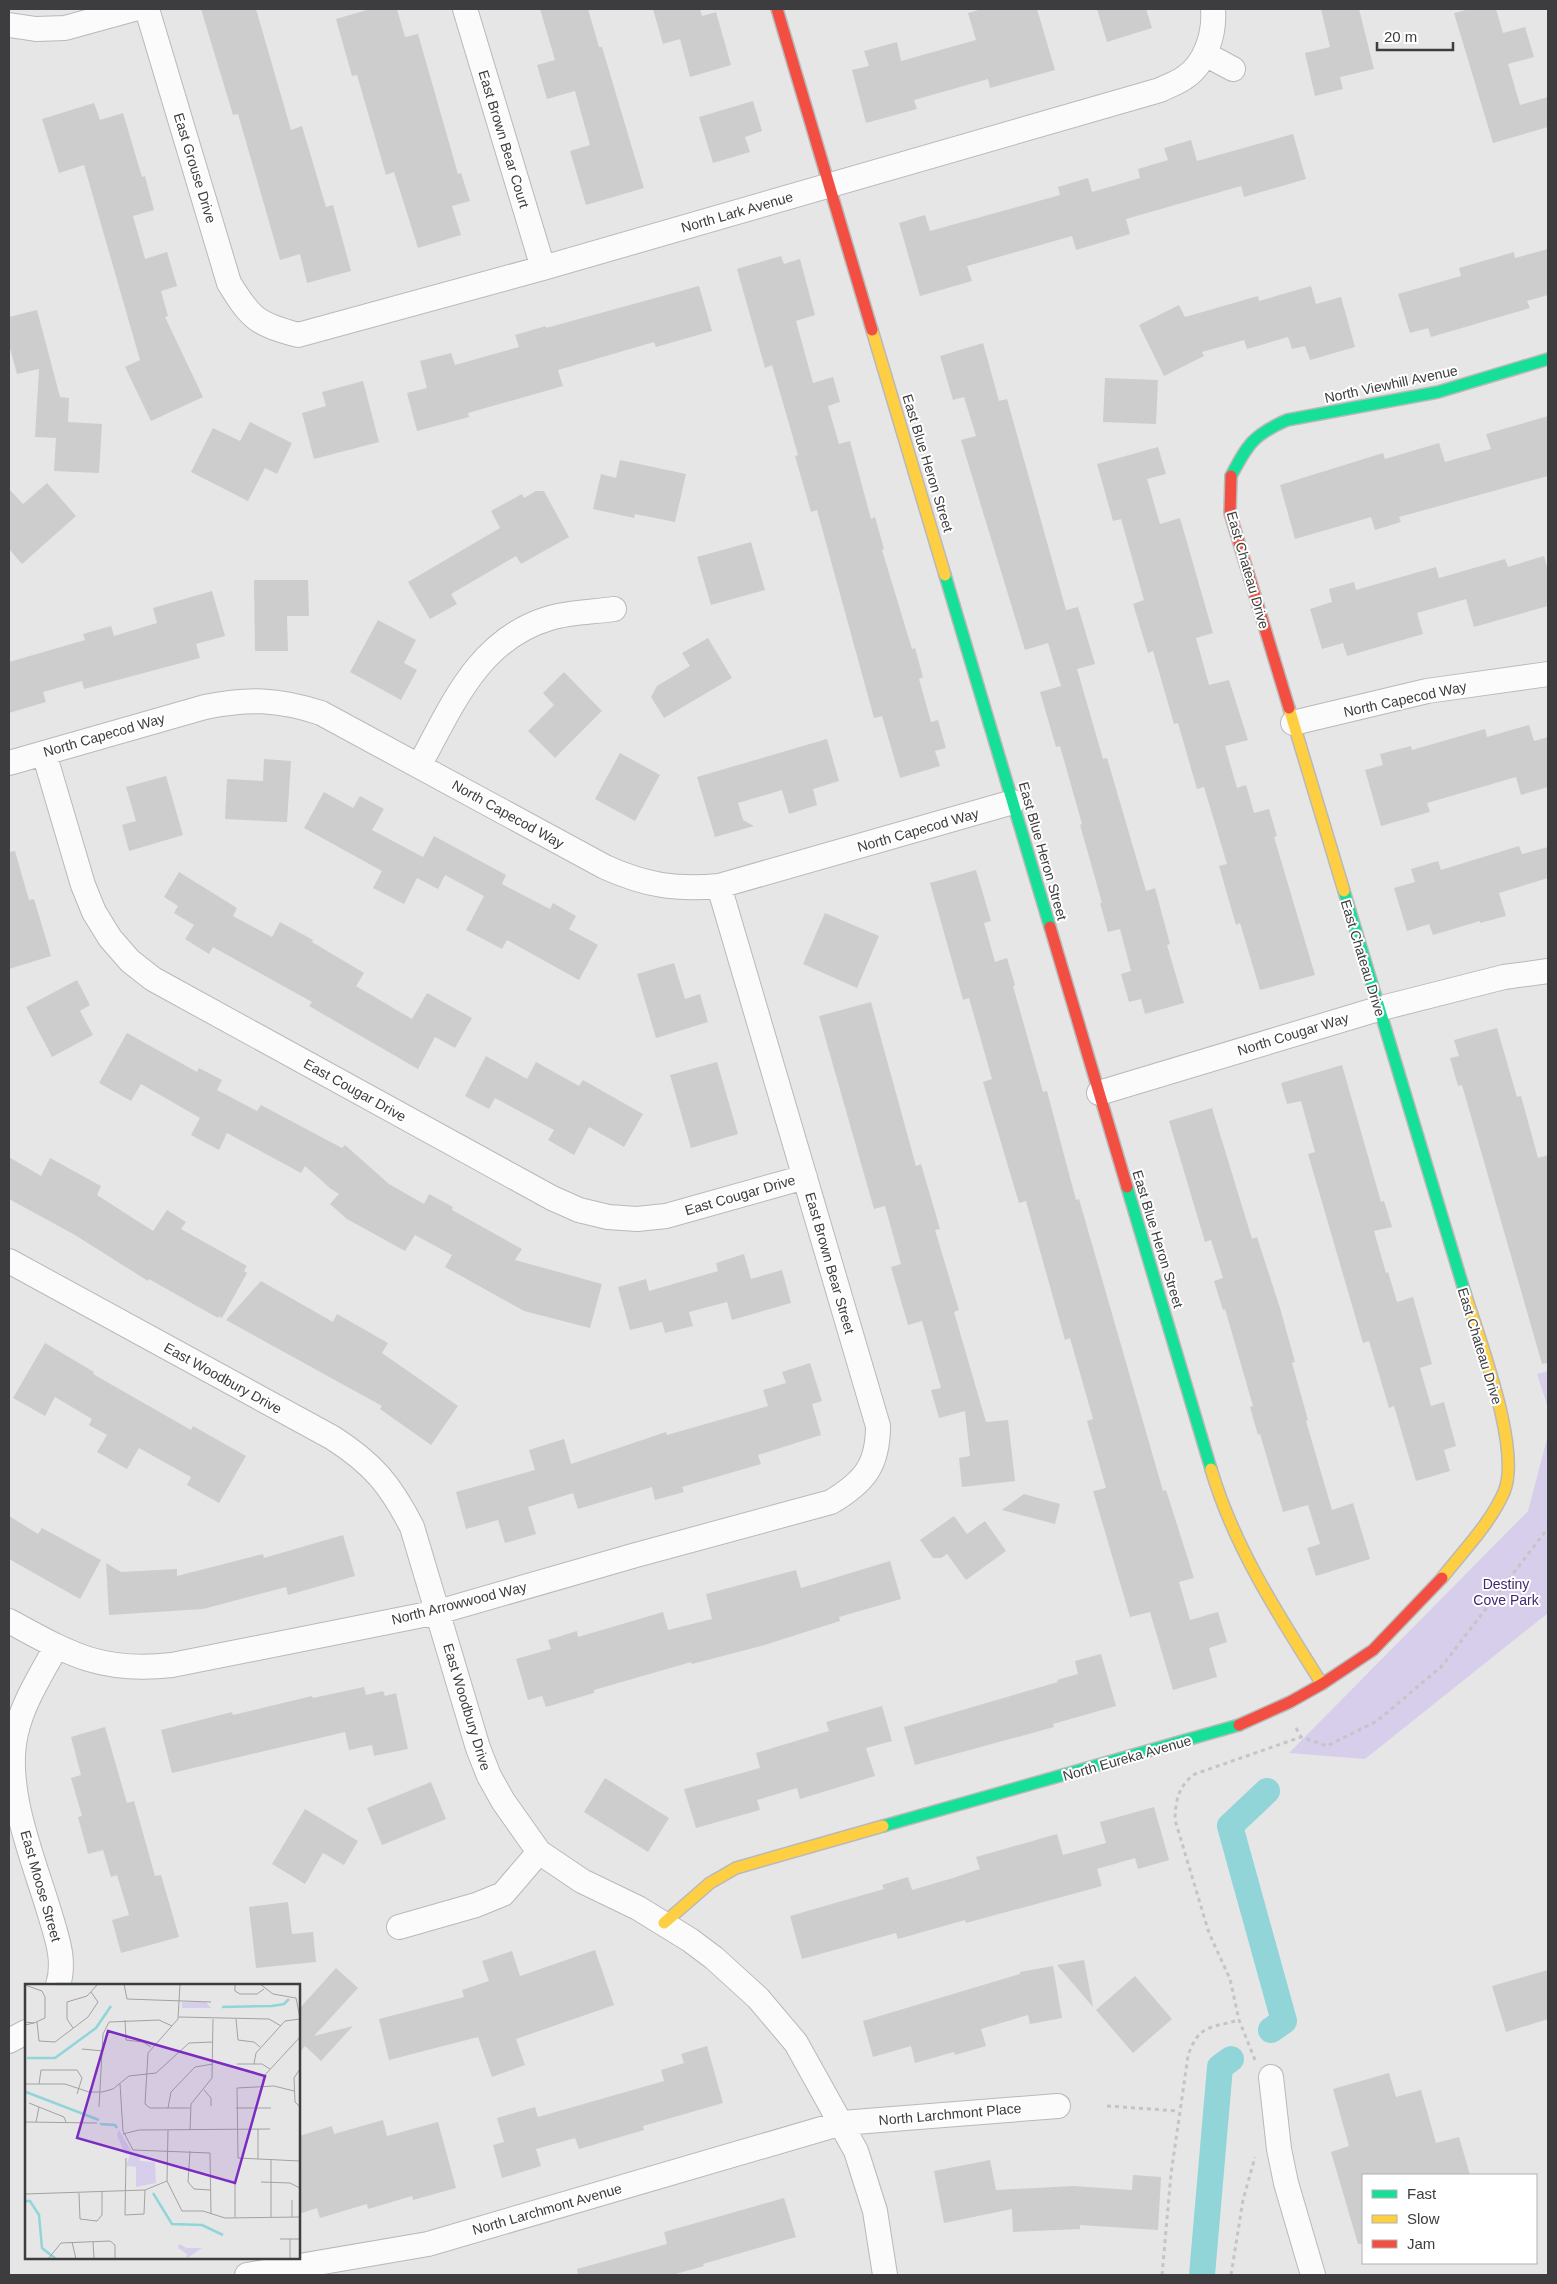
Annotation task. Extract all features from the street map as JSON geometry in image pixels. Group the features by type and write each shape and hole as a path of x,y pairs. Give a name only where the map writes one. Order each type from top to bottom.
{"street":[{"path":"9,24 36,29 65,28 134,9"},
{"name":"East Grouse Drive","path":"147,9 229,283 245,309 257,320"},
{"name":"East Brown Bear Court","path":"464,9 543,268"},
{"name":"East Blue Heron Street","path":"777,9 1216,1484 1231,1526 1248,1563 1322,1684"},
{"path":"1213,9 1214,26 1205,54 1233,69"},
{"name":"North Lark Avenue","path":"257,320 270,328 298,334 543,268 1160,90 1186,77 1205,54"},
{"name":"North Viewhill Avenue","path":"1246,447 1264,430 1287,420 1438,392 1548,359"},
{"name":"East Chateau Drive","path":"1246,447 1230,479 1230,514 1506,1429 1509,1472"},
{"path":"419,766 460,691 476,667 497,646 522,629 550,618 614,609"},
{"name":"North Capecod Way","path":"1293,724 1427,691 1548,674"},
{"name":"North Capecod Way","path":"9,763 205,707 234,701 264,700 293,704 321,713 605,867 632,879 660,886 690,889 719,886 1013,802"},
{"name":"East Cougar Drive","path":"44,753 83,885 94,912 110,938 130,961 153,979 552,1198 579,1210 637,1219 666,1216 805,1177"},
{"name":"East Brown Bear Street","path":"719,886 878,1426 878,1447 870,1468"},
{"name":"North Cougar Way","path":"1099,1093 1378,1009 1504,977 1548,971"},
{"name":"East Woodbury Drive","path":"9,1261 333,1438 358,1454 380,1475 398,1500 412,1526 478,1748 489,1776 502,1801 539,1852 582,1880 664,1923 714,1958 758,1998 796,2043 842,2123 856,2152 875,2211 885,2275"},
{"name":"North Arrowwood Way","path":"9,1621 56,1647 84,1659 112,1666 142,1668 172,1665 438,1612 636,1555 831,1502 854,1488 870,1468"},
{"name":"North Eureka Avenue","path":"664,1923 710,1883 736,1868 1229,1729 1290,1702 1322,1684 1373,1650 1438,1582 1496,1508 1505,1490 1509,1472"},
{"name":"East Moose Street","path":"56,1647 26,1702 15,1734 12,1773 20,1813 61,1953 58,1984"},
{"path":"399,1927 476,1905 503,1894 539,1852"},
{"path":"9,2040 25,2032"},
{"path":"1271,2077 1279,2149 1286,2183 1313,2275"},
{"name":"North Larchmont Place","path":"842,2123 1058,2106"},
{"name":"North Larchmont Avenue","path":"247,2275 294,2271 428,2244 842,2123"}],"path":[{"path":"1271,2077 1259,2070 1239,2020 1230,1979 1210,1933 1178,1830 1175,1806 1185,1781 1195,1774 1301,1737 1327,1746 1377,1721 1442,1666 1548,1528"},
{"path":"1295,1725 1301,1737"},
{"path":"1162,2275 1179,2111 1188,2056 1193,2039 1201,2031 1239,2020"},
{"path":"1108,2106 1179,2111"},
{"path":"1231,2275 1244,2200 1255,2154"}],"green space":[{"path":"1548,1371 1548,1408 1537,1374"},
{"name":"Destiny Cove Park","path":"1548,1435 1548,1613 1365,1759 1289,1753 1528,1511"}],"building":[{"path":"201,9 256,9 291,130 302,126 326,207 333,205 351,271 307,283 300,254 280,260 238,114 233,115"},
{"path":"370,9 397,9 405,37 418,34 458,174 461,173 470,201 452,206 461,235 418,248 394,172 386,175 357,75 352,76 336,19"},
{"path":"540,9 588,9 599,47 602,47 644,188 586,205 570,151 590,145 575,91 547,99 537,65 555,60"},
{"path":"653,9 700,9 702,16 716,12 731,65 690,77 680,39 663,44"},
{"path":"982,9 1037,9 1055,70 990,88 988,79 914,100 917,109 866,123 852,70 869,66 864,51 897,42 901,61 976,40 968,13"},
{"path":"1097,9 1146,9 1152,28 1107,42"},
{"path":"1321,9 1359,9 1374,69 1340,77 1343,89 1315,96 1305,53 1330,47"},
{"path":"1470,9 1496,9 1503,33 1525,27 1534,57 1508,64 1520,105 1548,97 1548,127 1493,143 1454,13"},
{"path":"753,101 762,131 745,137 750,152 713,163 699,117"},
{"path":"94,103 100,120 123,113 142,177 145,176 154,210 133,216 145,259 167,252 177,286 161,291 168,316 165,317 203,397 151,421 125,367 140,360 84,165 59,173 42,119"},
{"path":"1293,134 1306,179 1244,197 1241,186 1126,219 1130,234 1076,250 1072,236 967,266 972,281 920,296 899,223 925,215 930,231 1060,195 1058,187 1088,178 1092,192 1140,178 1138,169 1168,160 1164,148 1191,140 1197,161"},
{"path":"1548,249 1548,295 1527,301 1530,308 1431,337 1428,328 1410,333 1398,294 1461,276 1459,268 1514,252 1515,258"},
{"path":"781,256 784,264 800,259 815,315 796,321 813,383 833,377 840,402 828,406 839,444 850,441 871,519 875,517 884,549 882,550 912,649 915,648 923,677 919,679 931,722 938,720 946,748 935,751 940,766 900,778 882,716 874,718 817,510 811,512 795,456 798,455 772,365 765,368 737,269"},
{"path":"699,286 712,331 656,347 654,342 558,370 563,386 468,413 469,417 417,431 407,393 427,388 420,361 451,353 455,365 519,347 515,335"},
{"path":"1311,286 1316,304 1341,297 1355,347 1310,360 1305,346 1292,349 1288,337 1247,349 1244,340 1202,352 1204,356 1164,376 1139,325 1179,305 1185,317 1258,296 1259,301"},
{"path":"37,310 60,397 69,398 68,422 102,424 99,473 54,471 56,438 35,437 39,369 17,374 9,345 9,317"},
{"path":"983,343 999,401 1007,399 1066,610 1078,607 1095,664 1077,669 1103,759 1107,758 1146,891 1155,888 1170,944 1167,945 1184,1003 1145,1014 1141,999 1129,1002 1121,974 1131,971 1120,929 1108,932 1100,903 1102,903 1080,825 1082,824 1060,746 1056,747 1040,692 1061,686 1048,643 1025,650 961,440 976,436 964,397 953,400 940,356"},
{"path":"1105,378 1158,380 1156,424 1103,422"},
{"path":"363,381 379,442 314,459 302,413 326,406 322,392"},
{"path":"1548,416 1548,476 1399,517 1401,522 1375,530 1371,517 1295,539 1280,485 1383,453 1385,459 1439,443 1445,462 1491,449 1486,434"},
{"path":"250,422 292,443 277,474 265,468 248,501 191,472 213,428 240,441"},
{"path":"1158,447 1166,474 1147,479 1160,524 1180,518 1213,633 1196,638 1209,685 1229,680 1248,740 1225,746 1237,788 1246,785 1254,813 1269,809 1277,836 1274,837 1315,975 1260,990 1240,923 1236,925 1219,866 1227,864 1204,787 1197,789 1178,723 1174,724 1153,651 1148,653 1133,604 1144,600 1121,519 1113,521 1097,464"},
{"path":"620,460 686,474 675,522 635,514 634,518 593,509 601,474 616,478"},
{"path":"47,483 76,516 22,564 9,549 9,489 23,504"},
{"path":"536,491 544,491 569,537 521,564 516,556 451,594 457,604 430,619 408,582 500,528 491,511 522,494 524,498"},
{"path":"751,542 765,590 711,605 697,557"},
{"path":"1544,556 1548,571 1548,606 1474,627 1466,599 1417,613 1423,634 1347,656 1343,643 1322,649 1310,609 1332,602 1329,589 1354,582 1356,590 1436,567 1439,578 1505,559 1508,567"},
{"path":"254,580 308,580 309,616 287,616 288,651 255,651"},
{"path":"212,591 225,636 196,644 200,658 84,689 82,681 43,692 46,702 9,713 9,662 85,640 83,634 111,626 114,636 157,623 153,608"},
{"path":"378,620 416,640 404,663 417,670 401,700 350,672"},
{"path":"708,638 732,678 664,718 651,697 657,686 690,666 682,653"},
{"path":"564,672 602,711 555,758 528,731 554,705 543,693"},
{"path":"1529,725 1534,741 1548,737 1548,787 1521,795 1516,777 1427,803 1430,812 1381,826 1365,770 1383,765 1380,754 1411,746 1412,750 1485,729 1487,737"},
{"path":"827,739 839,781 813,789 817,805 789,814 782,790 738,803 743,820 754,826 715,837 697,777"},
{"path":"620,753 660,775 635,821 595,799"},
{"path":"264,759 291,761 287,822 225,819 227,779 263,781"},
{"path":"166,776 183,835 129,851 122,825 136,821 126,787"},
{"path":"324,792 353,808 360,796 384,809 372,830 423,857 434,836 506,875 502,884 550,909 553,903 576,916 569,929 598,945 579,980 507,940 502,949 466,930 484,896 445,875 438,889 417,878 404,904 373,888 382,871 304,828"},
{"path":"1519,846 1522,854 1548,847 1548,878 1499,893 1506,916 1480,923 1480,921 1433,935 1429,924 1407,931 1394,888 1415,882 1411,869 1438,861 1441,870"},
{"path":"15,851 29,900 34,899 51,956 9,969 9,852"},
{"path":"976,870 991,921 984,923 995,962 1007,958 1043,1092 1047,1091 1076,1200 1079,1199 1163,1491 1166,1490 1194,1578 1179,1582 1190,1620 1218,1612 1227,1642 1209,1648 1217,1677 1173,1690 1150,1612 1130,1617 1093,1491 1106,1488 1087,1421 1093,1419 1070,1338 1065,1340 1026,1201 1019,1203 983,1082 992,1079 969,998 963,1000 930,883"},
{"path":"179,872 237,908 233,916 272,937 280,922 313,940 312,942 364,973 356,986 412,1019 427,993 472,1018 455,1048 435,1037 418,1069 309,1006 312,1002 213,947 209,954 185,939 194,925 174,913 178,906 164,897"},
{"path":"825,913 879,936 857,988 803,964"},
{"path":"674,963 685,999 700,994 708,1022 656,1038 637,974"},
{"path":"77,980 90,1005 80,1011 93,1035 52,1057 26,1007"},
{"path":"871,1002 916,1166 921,1164 940,1229 935,1230 959,1310 954,1312 986,1422 1008,1420 1015,1481 962,1487 959,1458 970,1456 965,1411 939,1418 931,1390 941,1388 922,1321 908,1325 891,1267 901,1264 885,1206 874,1209 819,1016"},
{"path":"1497,1028 1517,1097 1521,1096 1538,1158 1548,1155 1548,1363 1542,1364 1462,1085 1458,1086 1450,1058 1459,1056 1454,1040"},
{"path":"127,1033 197,1072 199,1068 222,1080 217,1090 257,1111 261,1105 342,1148 345,1145 389,1184 424,1204 429,1194 453,1207 452,1210 522,1249 515,1260 602,1284 590,1328 524,1311 445,1267 452,1255 415,1235 405,1251 347,1219 330,1204 339,1194 305,1166 301,1173 227,1133 219,1150 191,1135 200,1118 141,1084 131,1101 99,1083"},
{"path":"486,1056 527,1079 536,1062 579,1086 583,1080 643,1114 624,1147 589,1127 574,1155 548,1140 554,1130 495,1098 489,1109 465,1096"},
{"path":"717,1062 738,1134 691,1148 670,1075"},
{"path":"1342,1065 1381,1202 1384,1201 1392,1227 1374,1231 1386,1273 1388,1272 1397,1302 1413,1297 1432,1364 1420,1368 1431,1406 1444,1402 1456,1446 1444,1450 1450,1471 1416,1481 1394,1406 1389,1408 1369,1341 1363,1343 1308,1154 1315,1152 1301,1101 1287,1104 1281,1083"},
{"path":"1212,1108 1252,1239 1257,1237 1280,1308 1295,1362 1292,1363 1308,1420 1306,1421 1332,1510 1353,1503 1370,1559 1316,1576 1307,1548 1320,1544 1308,1505 1283,1512 1250,1407 1253,1406 1225,1309 1223,1310 1214,1281 1223,1278 1211,1240 1205,1242 1169,1121"},
{"path":"9,1157 41,1176 50,1158 101,1186 97,1195 153,1231 167,1210 186,1222 181,1229 247,1266 244,1271 247,1273 222,1318 219,1316 218,1318 149,1279 148,1281 75,1235 9,1199"},
{"path":"744,1254 751,1279 782,1270 791,1303 732,1320 727,1302 689,1312 693,1326 665,1333 662,1322 630,1330 618,1287 646,1279 649,1291 718,1271 716,1263"},
{"path":"261,1281 333,1322 337,1314 388,1343 382,1353 458,1406 431,1445 380,1409 382,1406 226,1320"},
{"path":"45,1343 94,1372 93,1374 191,1430 193,1426 246,1456 219,1503 187,1485 191,1477 139,1448 127,1469 97,1452 107,1435 89,1425 92,1419 55,1397 45,1416 13,1398"},
{"path":"810,1363 822,1401 812,1404 821,1435 758,1455 761,1464 682,1487 684,1492 655,1500 652,1487 578,1509 573,1493 528,1507 536,1534 505,1543 498,1520 466,1529 456,1492 535,1470 529,1450 564,1439 571,1464 666,1432 667,1435 768,1406 763,1390 786,1383 782,1372"},
{"path":"1024,1494 1060,1504 1055,1524 1002,1510"},
{"path":"9,1516 38,1534 42,1528 101,1560 80,1599 9,1559"},
{"path":"954,1516 967,1534 985,1521 1006,1551 966,1580 947,1554 941,1558 933,1558 920,1540"},
{"path":"343,1535 355,1576 288,1595 286,1587 203,1609 109,1615 106,1563 121,1572 177,1569 177,1576 263,1554 264,1558"},
{"path":"890,1561 901,1599 839,1617 840,1621 761,1646 692,1664 691,1662 594,1690 594,1693 546,1707 542,1696 528,1700 516,1659 551,1649 548,1640 577,1631 578,1637 663,1612 668,1630 712,1619 706,1594 796,1570 801,1588"},
{"path":"1101,1654 1116,1706 1053,1724 1054,1727 915,1765 904,1727 1058,1682 1057,1680 1078,1674 1075,1661"},
{"path":"364,1687 366,1695 383,1691 385,1696 396,1693 408,1749 374,1756 372,1745 349,1750 345,1732 172,1773 161,1730 232,1712 233,1715 312,1696 313,1698"},
{"path":"882,1706 892,1741 866,1748 875,1776 800,1799 797,1788 757,1800 760,1810 696,1828 684,1789 760,1768 756,1753 829,1731 826,1722"},
{"path":"105,1727 127,1803 134,1801 155,1876 161,1875 179,1937 121,1953 112,1920 129,1915 117,1875 111,1877 103,1850 88,1854 78,1817 82,1816 71,1778 81,1775 71,1737"},
{"path":"605,1778 669,1818 648,1852 584,1812"},
{"path":"431,1782 446,1819 382,1845 367,1808"},
{"path":"1154,1807 1169,1860 1138,1869 1135,1858 1097,1869 1102,1886 966,1923 965,1920 898,1939 896,1933 802,1959 790,1916 884,1889 882,1885 908,1877 912,1890 953,1878 980,1869 976,1857 1057,1834 1063,1855 1106,1843 1100,1822"},
{"path":"305,1809 358,1841 344,1865 323,1853 305,1884 272,1864"},
{"path":"288,1902 292,1934 313,1932 316,1962 256,1968 249,1907"},
{"path":"595,1950 614,2005 516,2039 525,2065 492,2077 478,2037 389,2060 379,2019 464,1997 462,1990 489,1981 482,1961 512,1951 520,1976"},
{"path":"1084,1960 1093,2007 1057,1965"},
{"path":"1053,1966 1062,2018 1030,2024 1028,2015 981,2029 986,2046 955,2055 954,2052 915,2063 911,2046 873,2057 863,2021 1020,1974 1020,1972"},
{"path":"336,1968 358,1988 314,2036 353,2026 321,2061 305,2046 300,2052 300,2008"},
{"path":"1548,1970 1548,2019 1506,2032 1492,1986"},
{"path":"1135,1976 1172,2019 1133,2053 1096,2010"},
{"path":"707,2046 723,2103 643,2126 644,2130 579,2149 575,2138 536,2149 541,2166 502,2178 493,2145 504,2142 497,2118 535,2107 538,2117 664,2081 661,2070 684,2063 681,2054"},
{"path":"1389,2073 1396,2097 1421,2090 1436,2143 1459,2137 1470,2174 1362,2174 1362,2244 1358,2244 1331,2152 1349,2146 1333,2089"},
{"path":"383,2120 387,2136 438,2122 456,2188 413,2200 412,2196 368,2209 367,2204 320,2218 317,2208 300,2214 300,2136 332,2126 334,2134"},
{"path":"990,2160 996,2190 1073,2186 1132,2190 1133,2175 1161,2177 1158,2230 1080,2225 1080,2229 1013,2232 1012,2209 944,2223 934,2171"},
{"path":"784,2198 796,2237 672,2275 578,2275 577,2269 667,2244 664,2232"}],"waterway":[{"path":"1267,1791 1230,1826 1284,2021 1271,2030"},
{"path":"1202,2275 1220,2067 1231,2059"}],"traffic: fast":[{"path":"1231,476 1247,448 1266,431 1287,420 1438,392 1548,359"},
{"path":"945,575 1050,927"},
{"path":"1344,891 1465,1293"},
{"path":"1127,1187 1211,1469"},
{"path":"883,1826 1239,1725"}],"traffic: slow":[{"path":"872,330 945,575"},
{"path":"1289,708 1344,891"},
{"path":"1442,1578 1476,1537 1498,1504 1504,1492 1508,1473 1503,1423 1488,1365 1465,1293"},
{"path":"1211,1469 1232,1526 1245,1553 1274,1607 1322,1684"},
{"path":"664,1923 710,1883 736,1868 883,1826"}],"traffic: jam":[{"path":"777,9 872,330"},
{"path":"1231,476 1230,513 1289,708"},
{"path":"1050,927 1127,1187"},
{"path":"1239,1725 1290,1702 1322,1684 1373,1650 1442,1578"}]}
